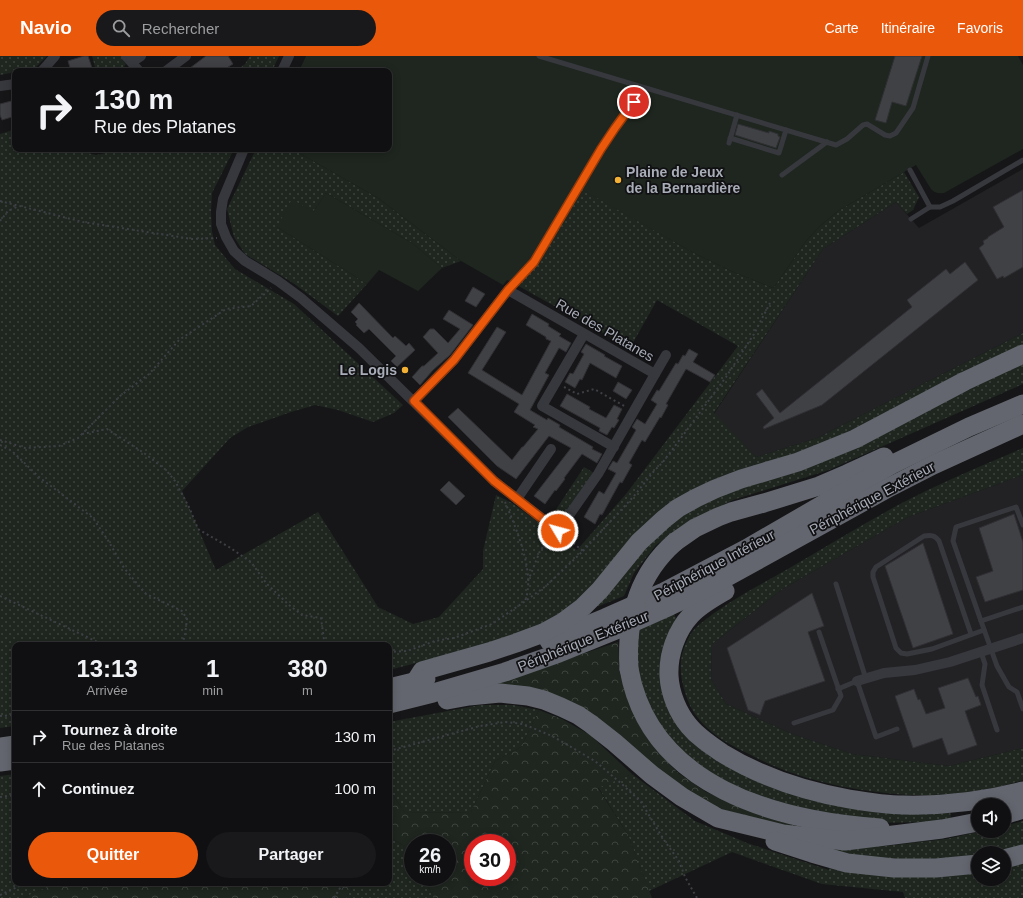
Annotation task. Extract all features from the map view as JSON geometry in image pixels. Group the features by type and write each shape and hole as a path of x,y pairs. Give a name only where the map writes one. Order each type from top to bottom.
{"highway":[{"path":"415,682 422,671 516,643 543,633 563,622 583,607 600,590 639,542 678,508 696,498 714,489 741,479 798,462 855,439 965,381 1023,354"},
{"path":"917,831 839,824 801,818 744,800 708,782 695,773 678,760 654,733 646,720 639,704 629,670 628,654 630,627 638,596 648,573 659,557 675,542 695,528 731,512 819,486 931,436 1023,399"},
{"name":"Périphérique Intérieur","path":"392,687 456,671 553,639 606,618 664,592 746,550 891,465 969,427 1023,404"},
{"name":"Périphérique Extérieur","path":"398,702 505,672 560,653 670,606 707,588 933,465 1023,424"},
{"path":"835,518 830,528 711,599 691,615 684,623 672,650 669,671 671,690 678,710 688,726 711,746 746,767 779,781 832,796 903,805 941,804 982,800 1023,791"},
{"path":"398,702 421,704 469,696 500,693 528,696 544,700 578,715 591,724 652,775 682,797 718,818 758,836 847,862 894,868 936,868 971,865"},
{"path":"0,747 12,745"},
{"path":"0,762 12,760"},
{"path":"1011,812 1023,809"},
{"path":"718,818 783,834 845,841 942,829 971,823"},
{"path":"1011,857 1023,854"}],"street":[{"path":"45,68 55,56"},
{"path":"126,56 136,68"},
{"path":"131,56 135,60 141,56"},
{"path":"170,68 186,56"},
{"path":"283,68 289,56"},
{"path":"0,86 12,84"},
{"path":"243,152 223,199 221,212 221,224 234,251 246,261 278,281 301,298 359,348 494,481 558,531"},
{"path":"414,401 454,360 508,290"},
{"name":"Rue des Platanes","path":"508,290 655,374 598,474 558,531"},
{"path":"584,334 542,406 614,447"},
{"path":"655,374 666,355"},
{"path":"517,499 551,449"},
{"path":"862,680 884,673 915,670 950,662 1023,638"}],"lane":[{"path":"540,56 836,145 847,139 863,125 867,124 885,135 890,136 896,133 913,108 928,56"},
{"path":"508,290 534,262 615,128 644,88"},
{"path":"737,115 730,141 779,153 786,130"},
{"path":"782,175 827,142"},
{"path":"911,219 930,207 940,207 953,201 1023,160"},
{"path":"910,170 930,207"},
{"path":"997,730 982,685 986,651 984,630 953,541 956,527 1016,507 1023,525"},
{"path":"972,634 939,541 936,537 931,535 924,536 876,567 873,572 873,577 896,648 901,653 907,654 932,649 984,630"},
{"path":"836,584 876,737 897,729"},
{"path":"981,621 1023,607"},
{"path":"794,723 832,710 841,696 819,632"},
{"path":"986,651 1009,686 1017,692 1023,709"},
{"path":"838,688 862,680"},
{"path":"1017,692 1023,690"}],"path":[{"path":"0,201 83,222 192,239 226,237"},
{"path":"0,220 8,211 20,206"},
{"path":"0,440 25,448 59,446 78,438 120,396 149,374 179,340 226,309 251,306 278,281"},
{"path":"392,652 407,651 435,641 454,638 485,627 492,624 546,586 583,551 663,462 726,377 754,334 770,303"},
{"path":"555,383 577,394 594,389 634,412"},
{"path":"82,434 108,429 166,470 175,481 190,509 198,529 230,547 251,562 266,583 302,615 321,618 323,642"},
{"path":"0,445 12,451 39,477 93,518 124,568 146,594 182,611 187,619 183,642"},
{"path":"504,489 502,497 514,524 528,570 527,595 524,602"},
{"path":"528,581 540,551 550,537 558,531 583,551"},
{"path":"0,596 98,642"},
{"path":"0,716 12,715"},
{"path":"392,750 480,726 506,722 523,724 552,736 595,761 641,802 678,861 697,898"},
{"path":"0,797 12,795"},
{"path":"0,896 20,886"},
{"path":"334,898 342,886"}],"shaded area":[{"path":"1023,169 1023,333 817,438 756,457 714,414 823,249 896,202 919,228"},
{"path":"1023,475 1023,748 949,766 852,754 792,734 726,704 711,679 712,644 784,588 908,517"}],"green space":[{"path":"0,56 47,56 35,68 12,68 12,73 0,75"},
{"path":"92,56 121,56 126,64 123,68 95,68"},
{"path":"250,56 279,56 273,68 240,68 245,64"},
{"name":"Plaine de Jeux de la Bernardière","path":"306,56 1018,56 1023,65 1023,149 944,193 937,193 931,189 916,165 838,211 820,226 806,241 773,288 731,271 694,253 581,189 538,262 532,259 513,283 507,280 503,285 461,261 378,198 297,152 392,152 392,68 300,68"},
{"path":"12,130 12,152 84,152 96,155 107,152 232,152 212,193 212,232 215,245 235,269 294,304 403,405 394,413 373,422 338,410 315,405 248,427 230,438 182,491 216,570 318,512 378,607 413,624 439,617 483,569 483,551 496,495 512,503 577,550 626,494 738,346 657,300 630,348 513,283 532,259 538,262 581,188 694,253 731,271 773,288 806,241 820,226 838,211 904,172 919,197 913,210 907,214 896,202 823,249 714,413 756,457 817,438 1023,333 1023,384 829,470 733,500 685,524 656,545 634,573 624,596 599,606 581,601 538,628 448,655 392,669 392,642 12,642 12,726 0,728 0,134"},
{"path":"255,152 297,152 378,198 461,261 442,268 412,243 326,193 313,212 277,227 367,284 338,316 293,283 245,254 234,237 227,209"},
{"path":"326,193 412,243 442,268 418,291 379,270 367,284 277,227 292,199 313,212"},
{"path":"1023,448 1023,475 908,517 784,588 712,644 711,679 726,704 792,734 852,754 949,766 1023,748 1023,780 977,791 930,795 893,794 840,786 806,778 765,762 737,748 710,730 693,712 684,689 681,675 681,663 683,650 689,637 700,624 737,598 900,504 945,482"},
{"path":"584,467 594,473 564,516 557,521 551,517"},
{"path":"674,614 679,623 670,704 783,789 950,809 951,820 932,822 868,823 819,815 725,786 663,734 634,670 635,632"},
{"path":"618,642 620,674 628,701 642,729 658,752 677,772 706,792 774,820 803,827 803,831 721,811 686,792 608,731 499,688 499,682"},
{"path":"480,705 513,705 539,710 521,747 495,761 471,812 405,813 392,794 392,721"},
{"path":"539,710 562,719 590,735 632,774 598,788 628,835 652,898 434,898 428,886 456,886 456,834 404,834 404,846 392,839 392,794 405,813 471,812 495,761 521,747"},
{"path":"12,774 12,886 49,886 23,898 0,898 0,776"},
{"path":"632,774 695,821 747,843 829,870 832,848 884,846 946,839 971,833 971,838 1011,838 1011,824 1023,821 1023,898 905,898 903,892 822,884 732,852 649,891 628,835 598,787"},
{"path":"392,839 404,846 404,886 428,886 434,898 346,898 353,886 392,886"},
{"path":"49,886 353,886 346,898 23,898"}],"building":[{"path":"88,56 92,68 70,68 68,61"},
{"path":"206,56 228,56 233,64 227,68 190,68"},
{"path":"895,56 922,56 906,106 892,102 886,123 875,120"},
{"path":"12,101 12,117 2,120 0,115 0,104"},
{"path":"738,124 769,133 769,131 778,134 780,137 776,148 735,135"},
{"path":"1023,190 1023,267 1004,278 1003,276 997,279 979,248 984,244 983,241 1004,227 993,207"},
{"path":"965,262 978,280 822,405 764,429 763,427 774,418 756,394 762,389 780,413 912,307 907,300 946,269 950,274"},
{"path":"473,287 485,294 476,307 465,301"},
{"path":"359,303 393,338 395,336 406,346 409,343 415,350 397,367 391,361 396,356 369,329 364,333 356,325 357,324 355,322 358,319 351,312"},
{"path":"449,310 473,325 450,355 433,370 420,385 412,377 422,366 424,366 438,353 423,337 430,329 434,329 448,343 460,329 443,319"},
{"path":"532,314 549,324 548,326 561,334 559,336 571,343 566,352 559,348 545,373 549,375 530,410 547,420 548,418 560,425 559,427 602,454 597,463 582,454 564,478 565,479 545,504 534,496 571,448 549,436 516,479 497,466 448,417 458,408 512,460 538,429 533,427 535,425 514,412 519,404 468,373 497,327 506,332 482,370 522,395 551,341 526,325"},
{"path":"586,344 622,366 616,378 590,363 582,380 580,379 575,388 565,382 570,373 573,374 584,354 581,352"},
{"path":"689,349 698,354 693,362 715,375 710,382 686,369 666,404 668,405 661,418 660,417 645,442 642,440 629,463 632,465 622,483 620,482 602,515 600,514 595,524 584,517 599,491 604,494 616,473 608,469 613,461 617,463 636,430 632,427 637,419 645,424 657,404 651,400 657,390 659,391 676,363 678,364 683,355 685,356"},
{"path":"618,382 632,390 626,399 613,391"},
{"path":"567,394 590,407 589,409 606,418 614,405 622,409 617,419 619,420 607,435 599,431 600,428 560,406"},
{"path":"449,481 465,496 456,505 440,490"},
{"path":"1014,514 1023,542 1023,590 985,602 976,577 993,571 979,528"},
{"path":"923,543 953,634 913,648 885,566"},
{"path":"812,593 824,626 808,632 825,681 765,701 760,715 748,710 727,648"},
{"path":"968,678 976,697 978,696 981,705 965,711 977,745 948,755 942,738 913,748 895,696 914,689 926,714 945,708 938,688"}],"place":[{"name":"Plaine de Jeux de la Bernardière","path":"618,180"},
{"name":"Le Logis","path":"405,370"}],"route":[{"path":"558,531 494,481 414,401 454,360 508,290 534,262 601,149 634,102"}]}
